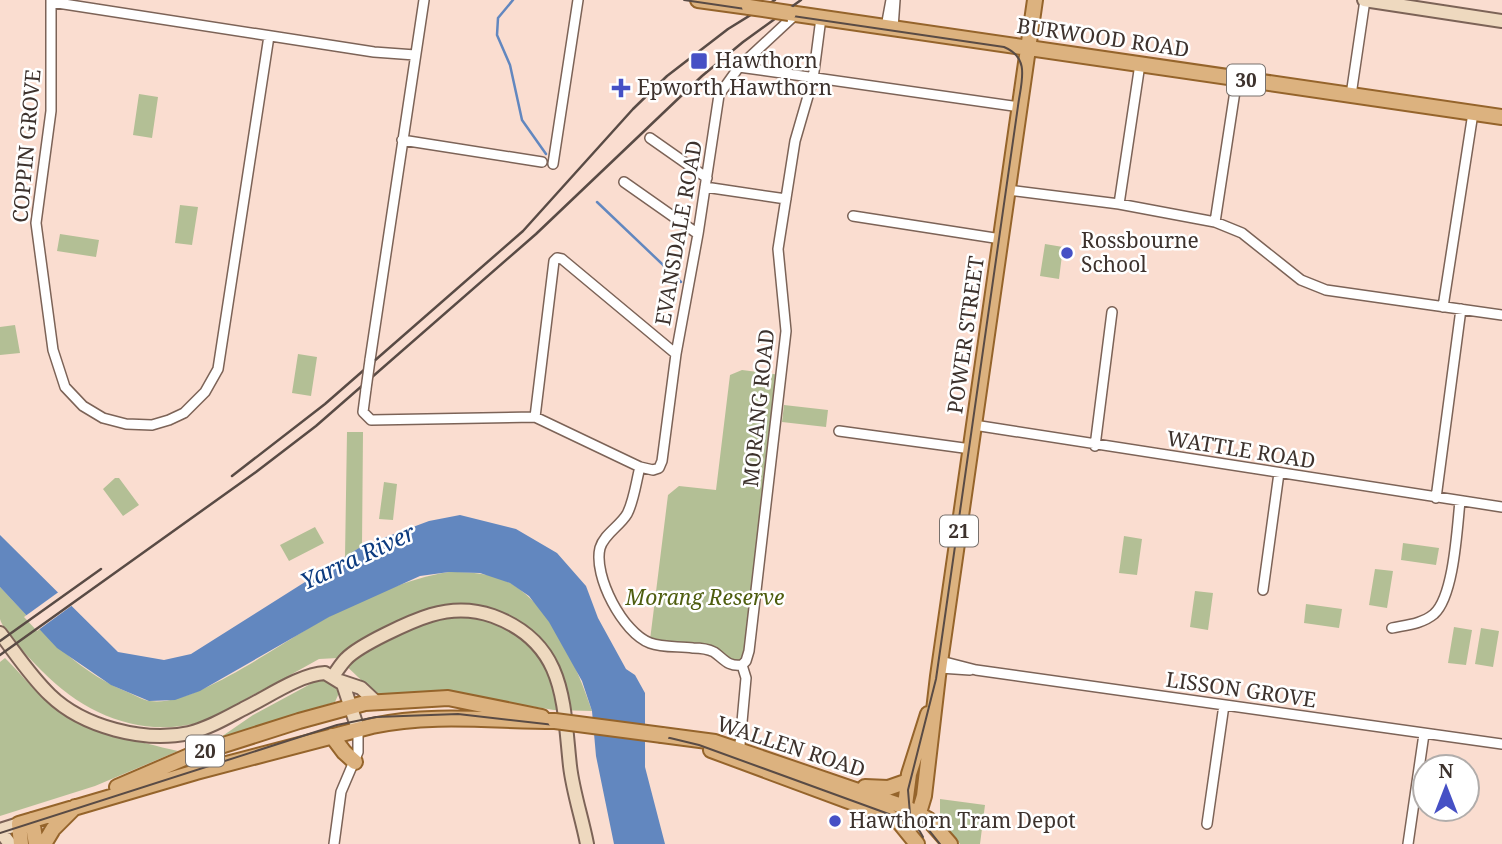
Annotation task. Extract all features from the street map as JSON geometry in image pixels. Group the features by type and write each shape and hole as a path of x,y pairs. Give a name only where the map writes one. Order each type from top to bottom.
{"main road":[{"name":"BURWOOD ROAD","path":"698,0 1502,117"},
{"name":"POWER STREET","path":"919,814 924,796 939,668 1035,0"},
{"name":"POWER STREET","path":"904,827 908,781 939,668"},
{"name":"WALLEN ROAD","path":"351,706 448,698 527,713 555,722"},
{"name":"20","path":"70,808 189,756 351,706"},
{"name":"WALLEN ROAD","path":"358,729 396,721 457,718 524,723 555,722 706,740 884,815 904,827"},
{"name":"20","path":"25,822 358,729"},
{"path":"332,736 355,762"},
{"name":"WALLEN ROAD","path":"736,754 905,807"},
{"path":"828,781 884,789 908,781"},
{"name":"20","path":"905,807 933,824 950,844"},
{"path":"44,844 70,808"},
{"path":"904,827 919,814"},
{"path":"21,844 25,822"},
{"path":"25,822 36,844"},
{"name":"20","path":"904,827 917,844"}],"street":[{"path":"424,0 363,412 367,418 375,421 534,417 640,467 629,510 603,542 599,555 604,581 621,618 637,636 649,643 704,649 716,653 720,659 732,665 742,665"},
{"path":"553,164 578,0"},
{"path":"889,28 893,0"},
{"path":"1351,95 1364,0 1502,20"},
{"path":"51,1 414,59"},
{"name":"COPPIN GROVE","path":"51,1 51,111 36,223 54,350 65,387 78,401 103,418 126,424 160,423 184,413 205,392 218,369 270,36"},
{"name":"EVANSDALE ROAD","path":"640,467 653,470 659,468 662,461 676,354 719,95 739,67 792,14"},
{"name":"MORANG ROAD","path":"736,754 740,744 746,678 742,665 749,651 786,331 778,248 794,141 813,79 821,18"},
{"path":"1119,204 1140,64"},
{"path":"739,67 1020,107"},
{"path":"1215,222 1237,78"},
{"path":"1443,307 1473,113"},
{"path":"650,138 706,183 786,200"},
{"path":"402,140 541,162"},
{"path":"624,182 698,233"},
{"path":"1008,190 1119,204 1215,222 1242,233 1301,280 1326,290 1502,316"},
{"path":"853,216 1001,239"},
{"path":"534,417 554,261 557,258 562,259 676,354"},
{"path":"1436,498 1461,309"},
{"path":"1095,446 1112,312"},
{"name":"WATTLE ROAD","path":"974,425 1095,446 1502,507"},
{"path":"839,431 971,449"},
{"path":"1263,590 1279,474"},
{"path":"1392,628 1431,616 1445,598 1460,501"},
{"path":"337,679 343,662 357,650 422,618 436,614 456,610 471,611 502,620 521,630 548,658 561,685 572,780 587,844"},
{"path":"0,633 28,671 53,698 97,723 137,734 169,736 201,730 307,677 325,673 361,688 376,702"},
{"name":"LISSON GROVE","path":"939,668 976,670 1502,744"},
{"path":"334,844 341,792 355,762 360,741 347,692 337,679"},
{"path":"1207,824 1224,705"},
{"path":"1408,844 1424,734"},
{"name":"20","path":"0,830 25,822"},
{"path":"0,830 10,844"}],"green space":[{"path":"139,94 158,97 152,138 133,135"},
{"path":"180,205 198,207 192,245 175,243"},
{"path":"60,234 99,240 96,257 57,251"},
{"path":"1045,244 1063,247 1059,279 1040,276"},
{"path":"15,325 20,353 0,355 0,327"},
{"path":"298,354 317,357 311,396 292,393"},
{"name":"Morang Reserve","path":"742,370 781,375 749,651 742,665 716,654 650,640 668,495 679,486 716,490 730,375"},
{"path":"784,405 828,410 826,427 782,422"},
{"path":"347,432 363,432 362,546 345,557"},
{"path":"115,478 119,478 139,505 123,516 103,489"},
{"path":"384,482 397,484 393,520 379,519"},
{"path":"315,527 324,543 289,561 280,545"},
{"path":"1124,536 1142,539 1137,575 1119,573"},
{"path":"1403,543 1439,548 1436,565 1401,560"},
{"path":"1375,569 1393,571 1387,608 1369,605"},
{"path":"449,572 497,577 526,595 539,608 562,641 592,711 554,710 439,691 378,696 338,658 319,659 212,718 189,725 143,726 99,713 60,688 19,646 0,619 0,587 57,646 89,671 144,699 169,700 215,683 312,626 359,602 403,584"},
{"path":"1195,591 1213,593 1208,630 1190,627"},
{"path":"1306,604 1342,609 1339,628 1304,623"},
{"path":"1454,627 1472,630 1466,665 1448,663"},
{"path":"1481,628 1499,631 1493,667 1475,664"},
{"path":"5,658 60,711 110,733 178,751 95,786 0,816 0,662"},
{"path":"323,680 335,687 339,693 335,702 221,737 253,715 316,681"},
{"path":"940,799 985,805 980,844 960,844 940,820"}],"water":[{"name":"Yarra River","path":"460,515 516,529 557,553 586,586 598,618 626,669 635,675 645,693 645,767 665,844 614,844 596,756 592,711 582,681 549,622 529,596 510,583 480,573 449,572 420,576 329,617 200,691 175,700 149,701 111,685 57,648 0,587 0,535 118,652 164,660 191,654 362,546 429,521"}],"pier":[{"path":"60,591 74,604 37,631 24,617"}],"waterway":[{"path":"513,0 498,18 497,35 510,65 522,120 546,154"},
{"path":"597,202 681,282"}],"tram line":[{"path":"684,0 1004,47 1018,57 1021,64 1021,88 936,679 908,790 910,814 923,837"},
{"path":"0,833 337,725 376,717 458,714 670,738 699,745 897,817 916,828"},
{"path":"921,820 940,844"}],"railway":[{"path":"232,476 325,404 523,231 633,109 667,76 728,29 775,0"},
{"path":"0,655 316,426 536,234 702,76 801,0"},
{"path":"0,641 101,569"}],"place":[{"name":"Hawthorn","path":"699,61"},
{"name":"Epworth Hawthorn","path":"621,88"},
{"name":"Rossbourne School","path":"1067,253"},
{"name":"Hawthorn Tram Depot","path":"835,821"}]}
